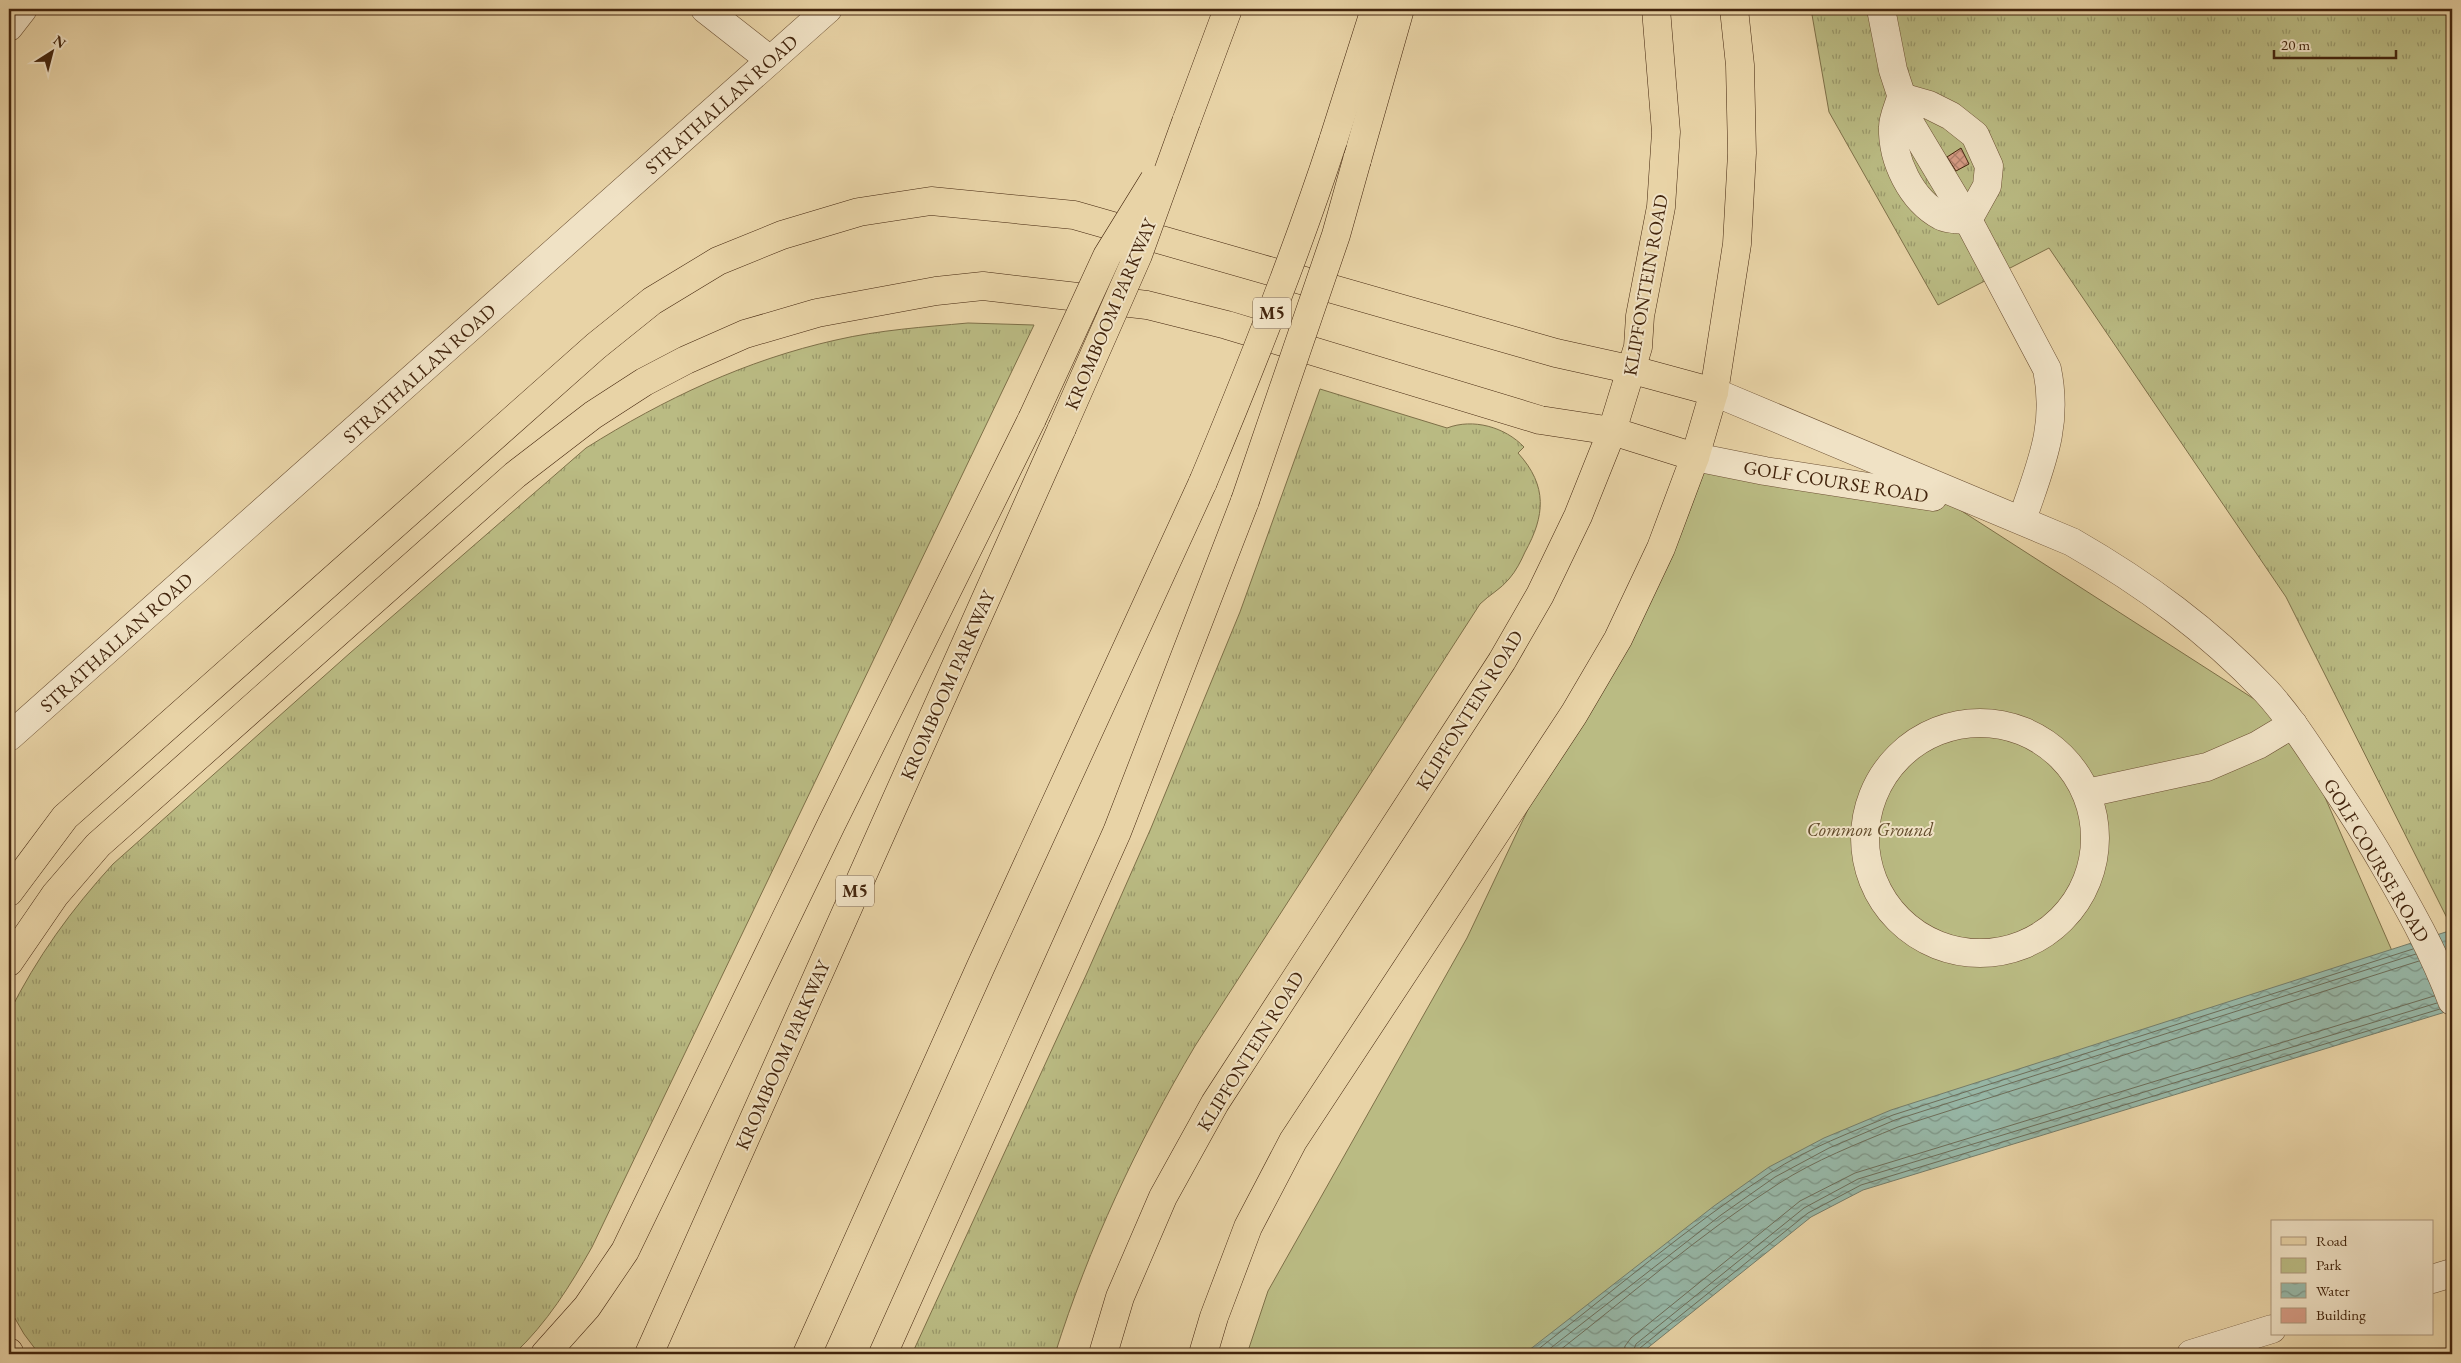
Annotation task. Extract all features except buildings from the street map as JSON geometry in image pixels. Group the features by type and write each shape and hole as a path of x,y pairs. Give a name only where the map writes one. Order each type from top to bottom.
{"main road":[{"name":"KROMBOOM PARKWAY","path":"650,1354 1138,255 1228,9"},
{"name":"M5","path":"807,1354 981,966 1203,482 1254,362 1311,209 1375,9"},
{"path":"883,1354 1117,832 1245,501 1330,252 1400,9"},
{"name":"KLIPFONTEIN ROAD","path":"1104,1354 1120,1297 1168,1188 1215,1103 1502,661 1540,595 1574,524 1612,431 1633,370 1660,207 1666,132 1656,9"},
{"path":"1203,1354 1214,1316 1248,1227 1293,1142 1574,714 1618,639 1661,548 1695,457 1714,392 1737,244 1741,171 1740,65 1734,9"},
{"path":"545,1354 587,1307 625,1251 831,824 1032,419 1107,256 1182,132"},
{"path":"9,892 65,817 596,346 652,301 718,261 782,235 859,212 931,201 1074,215 1546,350 1633,370 1714,392"},
{"path":"9,962 55,895 98,845 515,475 593,415 644,382 686,360 746,334 817,313 936,291 983,286 1147,305 1227,325 1540,420 1612,431 1695,457"}],"street":[{"path":"9,27 23,9"},
{"path":"705,9 770,60"},
{"name":"STRATHALLAN ROAD","path":"9,737 828,9"},
{"path":"1882,9 1893,70 1902,97 1893,125 1894,151 1905,177 1924,206 1942,217 1968,220"},
{"path":"1902,97 1928,105 1951,116 1975,136 1989,166 1987,186 1968,220"},
{"path":"1968,220 2041,356 2051,389 2052,416 2048,439 2022,520"},
{"name":"GOLF COURSE ROAD","path":"1714,392 1977,504 2022,520 2072,542 2123,571 2165,600 2204,631 2266,692 2293,724 2367,836 2418,925 2452,1001"},
{"name":"GOLF COURSE ROAD","path":"1695,457 1765,471 1977,504"},
{"path":"1971,722 2007,725 2041,739 2068,763 2087,793 2096,829 2093,865 2080,898 2056,926 2025,945 1990,954 1954,950 1920,936 1892,913 1873,882 1865,847 1867,811 1881,777 1904,750 1935,730 1971,722"},
{"path":"2087,793 2207,767 2258,745 2293,724"},
{"path":"2434,1279 2452,1273"},
{"path":"2191,1354 2271,1329"}],"green space":[{"path":"1811,9 2452,9 2452,928 2286,597 2049,248 1938,305 1829,112"},
{"path":"968,323 1034,325 592,1247 557,1304 537,1330 514,1354 39,1354 24,1334 9,1308 9,1013 43,953 83,899 113,864 350,653 586,448 645,413 706,383 770,358 803,348 852,337 902,329"},
{"path":"1320,389 1447,428 1457,425 1478,424 1508,434 1524,447 1518,453 1535,477 1539,489 1539,514 1532,539 1512,576 1480,604 1195,1046 1153,1120 1116,1196 1083,1274 1055,1354 912,1354 1087,973 1151,828 1240,612"},
{"name":"Common Ground","path":"1695,457 1943,499 2293,724 2410,992 1814,1180 1619,1354 1247,1354 1268,1291 1467,938"}],"water":[{"path":"2452,930 2452,1010 1863,1190 1811,1217 1640,1354 1524,1354 1714,1206 1769,1167 1824,1138 1891,1110"}]}
